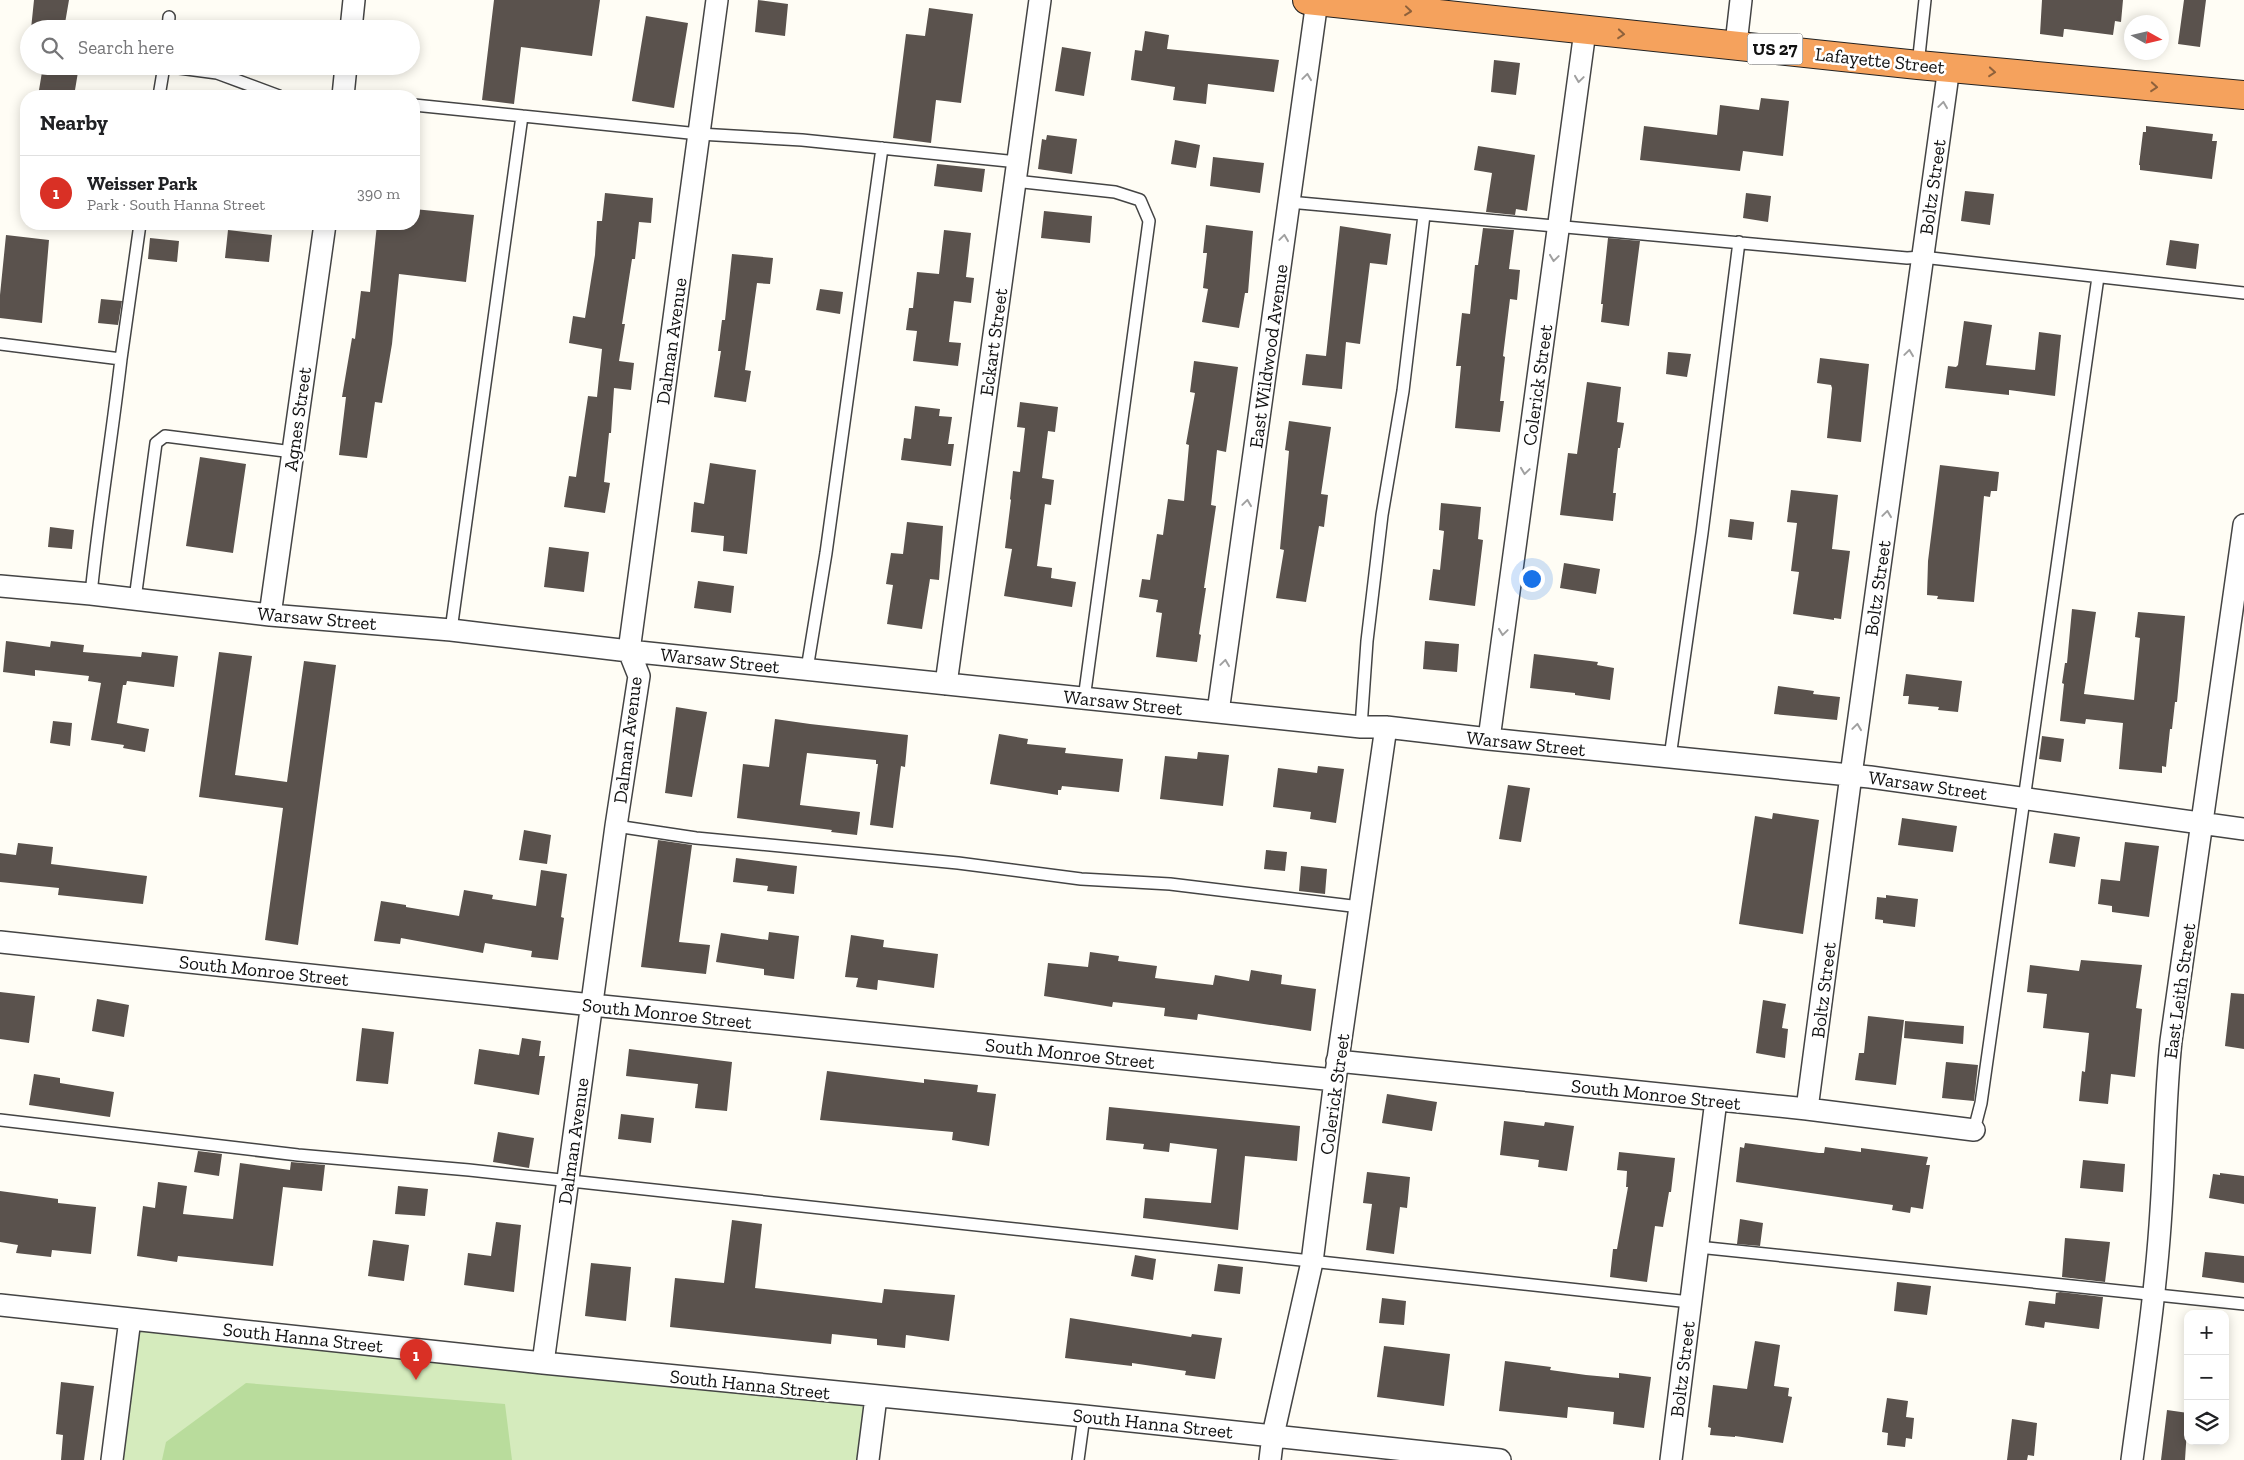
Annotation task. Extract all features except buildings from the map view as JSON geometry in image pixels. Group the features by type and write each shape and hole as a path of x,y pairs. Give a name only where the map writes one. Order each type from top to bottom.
{"highway":[{"name":"Lafayette Street","path":"1312,1 1447,7 1585,31 1736,44 1918,65 2244,95"}],"street":[{"path":"352,20 354,0"},
{"name":"Dalman Avenue","path":"543,1363 616,826 639,676 629,651 717,0"},
{"name":"Eckart Street","path":"946,684 1040,0"},
{"path":"1736,44 1742,0"},
{"name":"East Wildwood Avenue","path":"1218,712 1290,202 1312,1"},
{"name":"Colerick Street","path":"1489,740 1585,31"},
{"name":"Boltz Street","path":"1807,1109 1948,67"},
{"path":"344,90 345,75"},
{"name":"Agnes Street","path":"270,615 324,230"},
{"name":"East Leith Street","path":"2132,1460 2153,1294 2161,1212 2170,1049 2244,525"},
{"name":"Warsaw Street","path":"0,586 91,594 270,615 451,630 629,651 1084,699 1360,727 1386,726 1489,740 1851,775 2244,829"},
{"name":"Colerick Street","path":"1270,1460 1273,1435 1312,1262 1336,1071 1386,726"},
{"name":"South Monroe Street","path":"0,942 592,1005 1336,1071 1716,1100 1807,1109 1974,1130"},
{"name":"Boltz Street","path":"1671,1460 1716,1100"},
{"name":"South Hanna Street","path":"0,1305 543,1363 1273,1435 1500,1460"},
{"path":"112,1460 130,1319"},
{"path":"868,1460 876,1397"}],"lane":[{"path":"1918,65 1925,0"},
{"path":"160,90 162,75"},
{"path":"223,75 263,90"},
{"path":"420,106 699,134 802,140 882,148 1116,192 1140,200 1149,221 1084,699"},
{"path":"451,630 522,116"},
{"path":"807,669 826,553 882,148"},
{"path":"1290,202 1907,258 1922,257 2244,293"},
{"path":"1360,727 1367,641 1381,525 1402,391 1424,215"},
{"path":"91,594 101,501 139,230"},
{"path":"1670,757 1707,495 1739,242"},
{"path":"1974,1130 1981,1103 2098,277"},
{"path":"0,344 121,359"},
{"path":"135,599 156,444 164,436 293,452"},
{"path":"616,826 696,838 958,863 1081,879 1170,884 1360,907"},
{"path":"0,1120 298,1154 568,1181 1690,1302"},
{"path":"1698,1247 2244,1304"},
{"path":"1078,1460 1084,1416"}],"green space":[{"path":"130,1319 876,1397 868,1460 112,1460"},
{"path":"246,1383 505,1404 512,1460 162,1460 166,1442"}],"place":[{"name":"Weisser Park","path":"416,1380"}]}
